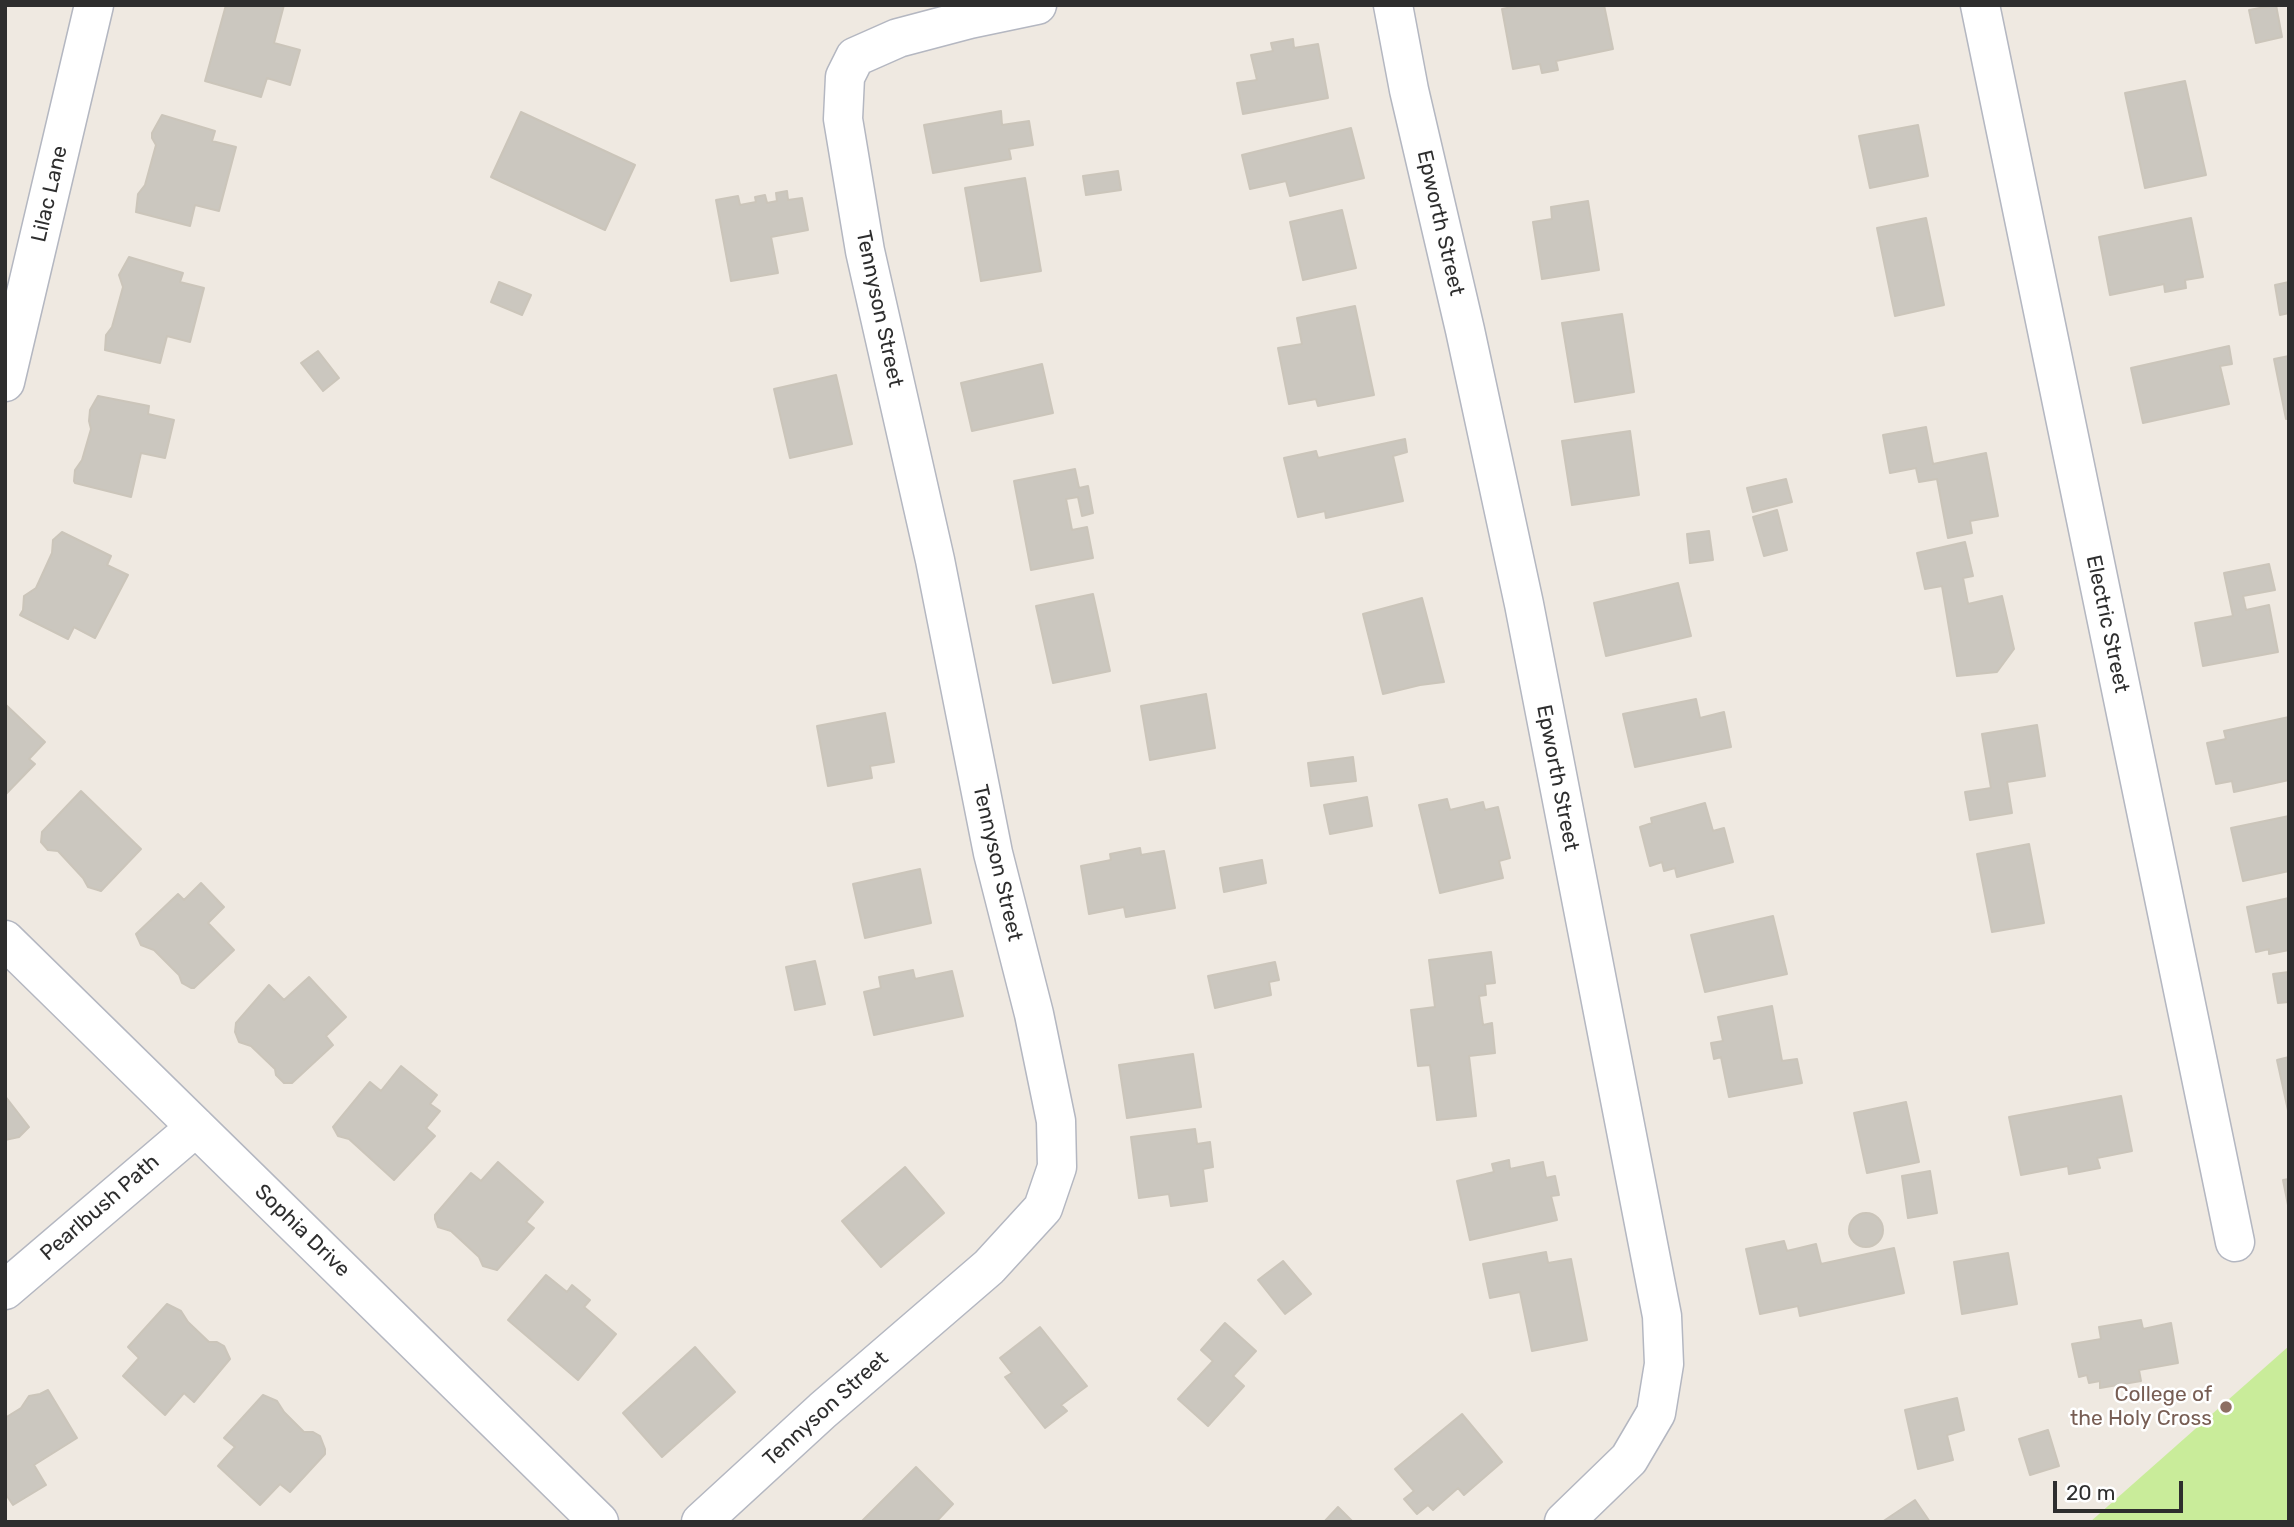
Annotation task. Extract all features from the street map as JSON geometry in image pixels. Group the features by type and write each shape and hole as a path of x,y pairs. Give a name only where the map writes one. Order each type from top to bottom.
{"street":[{"name":"Lilac Lane","path":"5,382 94,5"},
{"name":"Tennyson Street","path":"701,1522 823,1410 989,1267 1043,1208 1058,1167 1056,1121 1034,1014 993,853 934,561 865,251 843,119 845,77 855,57 898,38 1037,5"},
{"name":"Epworth Street","path":"1393,5 1409,90 1465,330 1524,604 1662,1316 1664,1364 1656,1413 1629,1459 1564,1522"},
{"name":"Electric Street","path":"1980,5 2235,1242"},
{"name":"Sophia Drive","path":"5,940 598,1522"},
{"name":"Pearlbush Path","path":"5,1290 196,1127"}],"green space":[{"name":"College of the Holy Cross","path":"2289,1346 2289,1522 2090,1522"}],"building":[{"path":"226,5 284,5 274,43 300,50 290,85 267,78 261,97 205,81"},
{"path":"1522,5 1604,5 1613,49 1556,61 1558,70 1542,73 1540,64 1513,69 1502,9"},
{"path":"2276,5 2282,37 2256,43 2249,10"},
{"path":"1293,39 1294,48 1318,44 1328,98 1243,114 1237,83 1257,80 1251,55 1273,51 1271,43"},
{"path":"2185,81 2206,175 2145,188 2125,93"},
{"path":"1001,111 1002,125 1029,121 1033,145 1009,149 1011,159 933,173 924,125"},
{"path":"521,112 635,165 605,230 491,177"},
{"path":"162,115 215,131 212,141 236,147 219,211 195,205 190,226 136,212 138,194 145,185 156,145 152,133"},
{"path":"1918,125 1928,176 1870,188 1859,136"},
{"path":"1351,128 1364,178 1290,196 1286,181 1250,189 1242,155"},
{"path":"1118,171 1121,190 1086,195 1083,176"},
{"path":"1025,178 1041,271 981,281 965,188"},
{"path":"787,191 788,200 802,198 808,230 771,237 778,273 731,281 716,200 738,196 740,205 756,202 755,197 765,195 767,203 777,201 776,193"},
{"path":"1588,201 1599,270 1542,279 1533,222 1552,219 1551,207"},
{"path":"1342,210 1356,268 1303,280 1290,222"},
{"path":"1926,218 1944,305 1895,316 1877,228"},
{"path":"2191,218 2203,277 2185,280 2186,288 2165,292 2164,284 2110,295 2099,237"},
{"path":"129,257 183,273 180,282 204,288 190,342 167,336 160,363 105,350 106,335 112,327 123,287 119,275"},
{"path":"499,282 531,295 522,315 491,302"},
{"path":"2289,282 2289,313 2280,315 2275,285"},
{"path":"1355,306 1374,395 1318,406 1316,399 1289,404 1278,348 1302,344 1297,318"},
{"path":"1622,314 1634,392 1575,402 1562,323"},
{"path":"2229,346 2232,364 2220,366 2229,404 2143,423 2131,368"},
{"path":"318,351 339,378 323,391 301,363"},
{"path":"2289,356 2289,418 2286,419 2274,359"},
{"path":"1042,364 1053,413 972,431 961,383"},
{"path":"836,375 852,444 790,458 774,389"},
{"path":"98,396 149,406 148,414 174,420 165,458 141,453 131,497 74,481 75,470 82,460 91,429 90,410"},
{"path":"1926,427 1933,464 1986,453 1998,516 1970,521 1972,533 1948,538 1937,479 1919,482 1916,468 1890,473 1883,435"},
{"path":"1630,431 1639,495 1572,505 1562,441"},
{"path":"1405,439 1407,452 1393,456 1403,501 1326,518 1325,511 1298,517 1284,458 1316,451 1318,458"},
{"path":"1075,469 1079,488 1088,486 1093,513 1082,516 1078,497 1066,499 1072,530 1087,527 1093,558 1031,570 1014,481"},
{"path":"1786,479 1792,502 1753,512 1747,488"},
{"path":"1777,510 1787,550 1764,556 1753,517"},
{"path":"1709,531 1713,560 1690,563 1687,534"},
{"path":"62,532 111,556 107,565 128,575 95,638 74,627 68,639 20,615 24,596 36,588 52,553 53,540"},
{"path":"1965,542 1973,576 1963,578 1968,604 2002,596 2014,649 1997,672 1957,676 1942,586 1925,589 1917,553"},
{"path":"2269,564 2275,590 2243,596 2246,610 2269,605 2278,652 2203,666 2195,623 2233,616 2224,573"},
{"path":"1678,583 1691,636 1606,656 1594,603"},
{"path":"1093,594 1110,671 1053,683 1036,606"},
{"path":"1422,598 1444,682 1383,694 1363,614"},
{"path":"1206,694 1215,748 1150,760 1141,706"},
{"path":"1696,699 1700,718 1724,712 1731,747 1635,767 1623,714"},
{"path":"5,704 45,742 29,759 35,764 5,795"},
{"path":"885,713 894,762 870,766 872,778 828,786 817,726"},
{"path":"2289,717 2289,780 2234,792 2232,781 2216,784 2207,743 2226,739 2224,731"},
{"path":"2037,725 2045,776 2007,782 2012,813 1970,820 1965,792 1991,788 1982,734"},
{"path":"1353,757 1356,781 1311,786 1308,763"},
{"path":"81,791 141,849 101,891 88,887 58,851 48,850 41,842 42,832"},
{"path":"1367,797 1372,826 1330,834 1324,805"},
{"path":"1447,799 1450,810 1483,802 1485,810 1498,807 1510,858 1499,861 1503,878 1440,893 1419,805"},
{"path":"1705,803 1713,831 1724,828 1733,862 1677,877 1675,868 1664,871 1662,862 1650,866 1640,827 1652,823 1651,818"},
{"path":"2289,816 2289,871 2243,881 2231,828"},
{"path":"2029,844 2044,923 1992,932 1977,854"},
{"path":"1140,848 1141,855 1164,851 1175,908 1126,917 1124,907 1089,914 1081,866 1111,860 1110,854"},
{"path":"1262,860 1266,883 1224,892 1220,868"},
{"path":"920,869 931,923 865,938 853,884"},
{"path":"201,883 224,907 208,923 234,950 191,988 182,983 179,975 154,950 141,945 136,934 178,894 184,900"},
{"path":"2289,898 2289,950 2269,954 2269,949 2256,952 2247,907"},
{"path":"1773,916 1787,974 1705,992 1691,935"},
{"path":"1491,952 1495,983 1485,984 1486,995 1479,996 1483,1025 1492,1023 1495,1053 1469,1056 1476,1116 1437,1120 1430,1065 1418,1066 1411,1010 1435,1007 1429,960"},
{"path":"815,961 825,1004 795,1010 786,967"},
{"path":"1275,962 1279,980 1269,982 1271,995 1215,1008 1208,976"},
{"path":"913,970 915,979 952,971 963,1016 874,1035 864,992 881,988 879,977"},
{"path":"2289,972 2289,1002 2278,1003 2273,974"},
{"path":"309,977 346,1017 326,1036 333,1045 292,1083 284,1083 276,1075 275,1069 251,1046 239,1042 235,1032 236,1023 269,985 284,1000"},
{"path":"1772,1006 1782,1061 1797,1059 1802,1083 1729,1097 1721,1057 1714,1059 1711,1043 1723,1041 1718,1017"},
{"path":"1193,1054 1201,1107 1127,1118 1119,1065"},
{"path":"2289,1057 2289,1115 2277,1060"},
{"path":"401,1066 437,1095 430,1104 440,1111 426,1128 435,1136 394,1180 349,1139 338,1136 333,1127 370,1082 381,1091"},
{"path":"5,1096 29,1127 19,1137 5,1140"},
{"path":"2121,1096 2132,1151 2097,1158 2100,1168 2069,1174 2068,1166 2021,1175 2009,1117"},
{"path":"1906,1102 1919,1162 1867,1173 1854,1113"},
{"path":"1195,1129 1197,1144 1210,1142 1213,1167 1203,1169 1207,1201 1171,1206 1169,1194 1139,1198 1131,1137"},
{"path":"1509,1160 1510,1169 1543,1162 1546,1178 1555,1176 1559,1195 1551,1196 1557,1220 1470,1240 1457,1181 1494,1172 1492,1164"},
{"path":"498,1162 543,1202 526,1222 534,1228 497,1270 483,1266 479,1257 451,1231 438,1227 435,1215 471,1173 481,1181"},
{"path":"905,1167 944,1213 881,1267 842,1221"},
{"path":"1930,1171 1937,1213 1908,1218 1902,1176"},
{"path":"2289,1179 2289,1210 2283,1180"},
{"path":"1866,1213 1878,1218 1883,1230 1878,1242 1866,1247 1854,1242 1849,1230 1854,1218"},
{"path":"1784,1241 1787,1251 1816,1244 1821,1264 1894,1248 1904,1293 1800,1316 1798,1306 1760,1314 1746,1249"},
{"path":"1546,1252 1548,1263 1571,1259 1587,1340 1532,1351 1520,1292 1490,1298 1483,1264"},
{"path":"2008,1253 2017,1304 1962,1314 1954,1262"},
{"path":"1283,1261 1311,1294 1285,1314 1258,1280"},
{"path":"546,1275 567,1292 572,1285 590,1300 584,1307 616,1334 578,1380 508,1320"},
{"path":"167,1304 181,1311 188,1322 209,1342 224,1346 230,1359 194,1402 184,1393 165,1415 123,1376 139,1358 128,1347"},
{"path":"2141,1320 2143,1329 2171,1323 2178,1363 2139,1370 2141,1381 2100,1388 2100,1381 2089,1383 2087,1375 2079,1377 2072,1344 2101,1339 2099,1327"},
{"path":"1225,1323 1256,1351 1233,1376 1244,1386 1208,1426 1178,1399 1213,1361 1201,1350"},
{"path":"1040,1327 1087,1386 1061,1405 1067,1411 1045,1428 1005,1377 1012,1373 1000,1358"},
{"path":"695,1347 735,1392 662,1457 623,1413"},
{"path":"48,1390 77,1438 34,1465 46,1485 13,1505 5,1493 5,1418 21,1408 29,1396"},
{"path":"263,1395 277,1401 304,1432 313,1432 320,1436 325,1454 290,1492 280,1484 260,1505 218,1466 235,1447 224,1438"},
{"path":"1957,1398 1964,1430 1947,1435 1953,1460 1918,1469 1905,1410"},
{"path":"1462,1414 1502,1462 1464,1495 1458,1488 1433,1510 1428,1505 1417,1514 1404,1499 1414,1491 1395,1469"},
{"path":"2048,1430 2059,1466 2030,1475 2019,1439"},
{"path":"916,1467 953,1504 936,1522 861,1522"},
{"path":"1915,1500 1930,1522 1882,1522"},
{"path":"1338,1507 1353,1522 1324,1522"}],"place":[{"name":"College of the Holy Cross","path":"2226,1407"}]}
